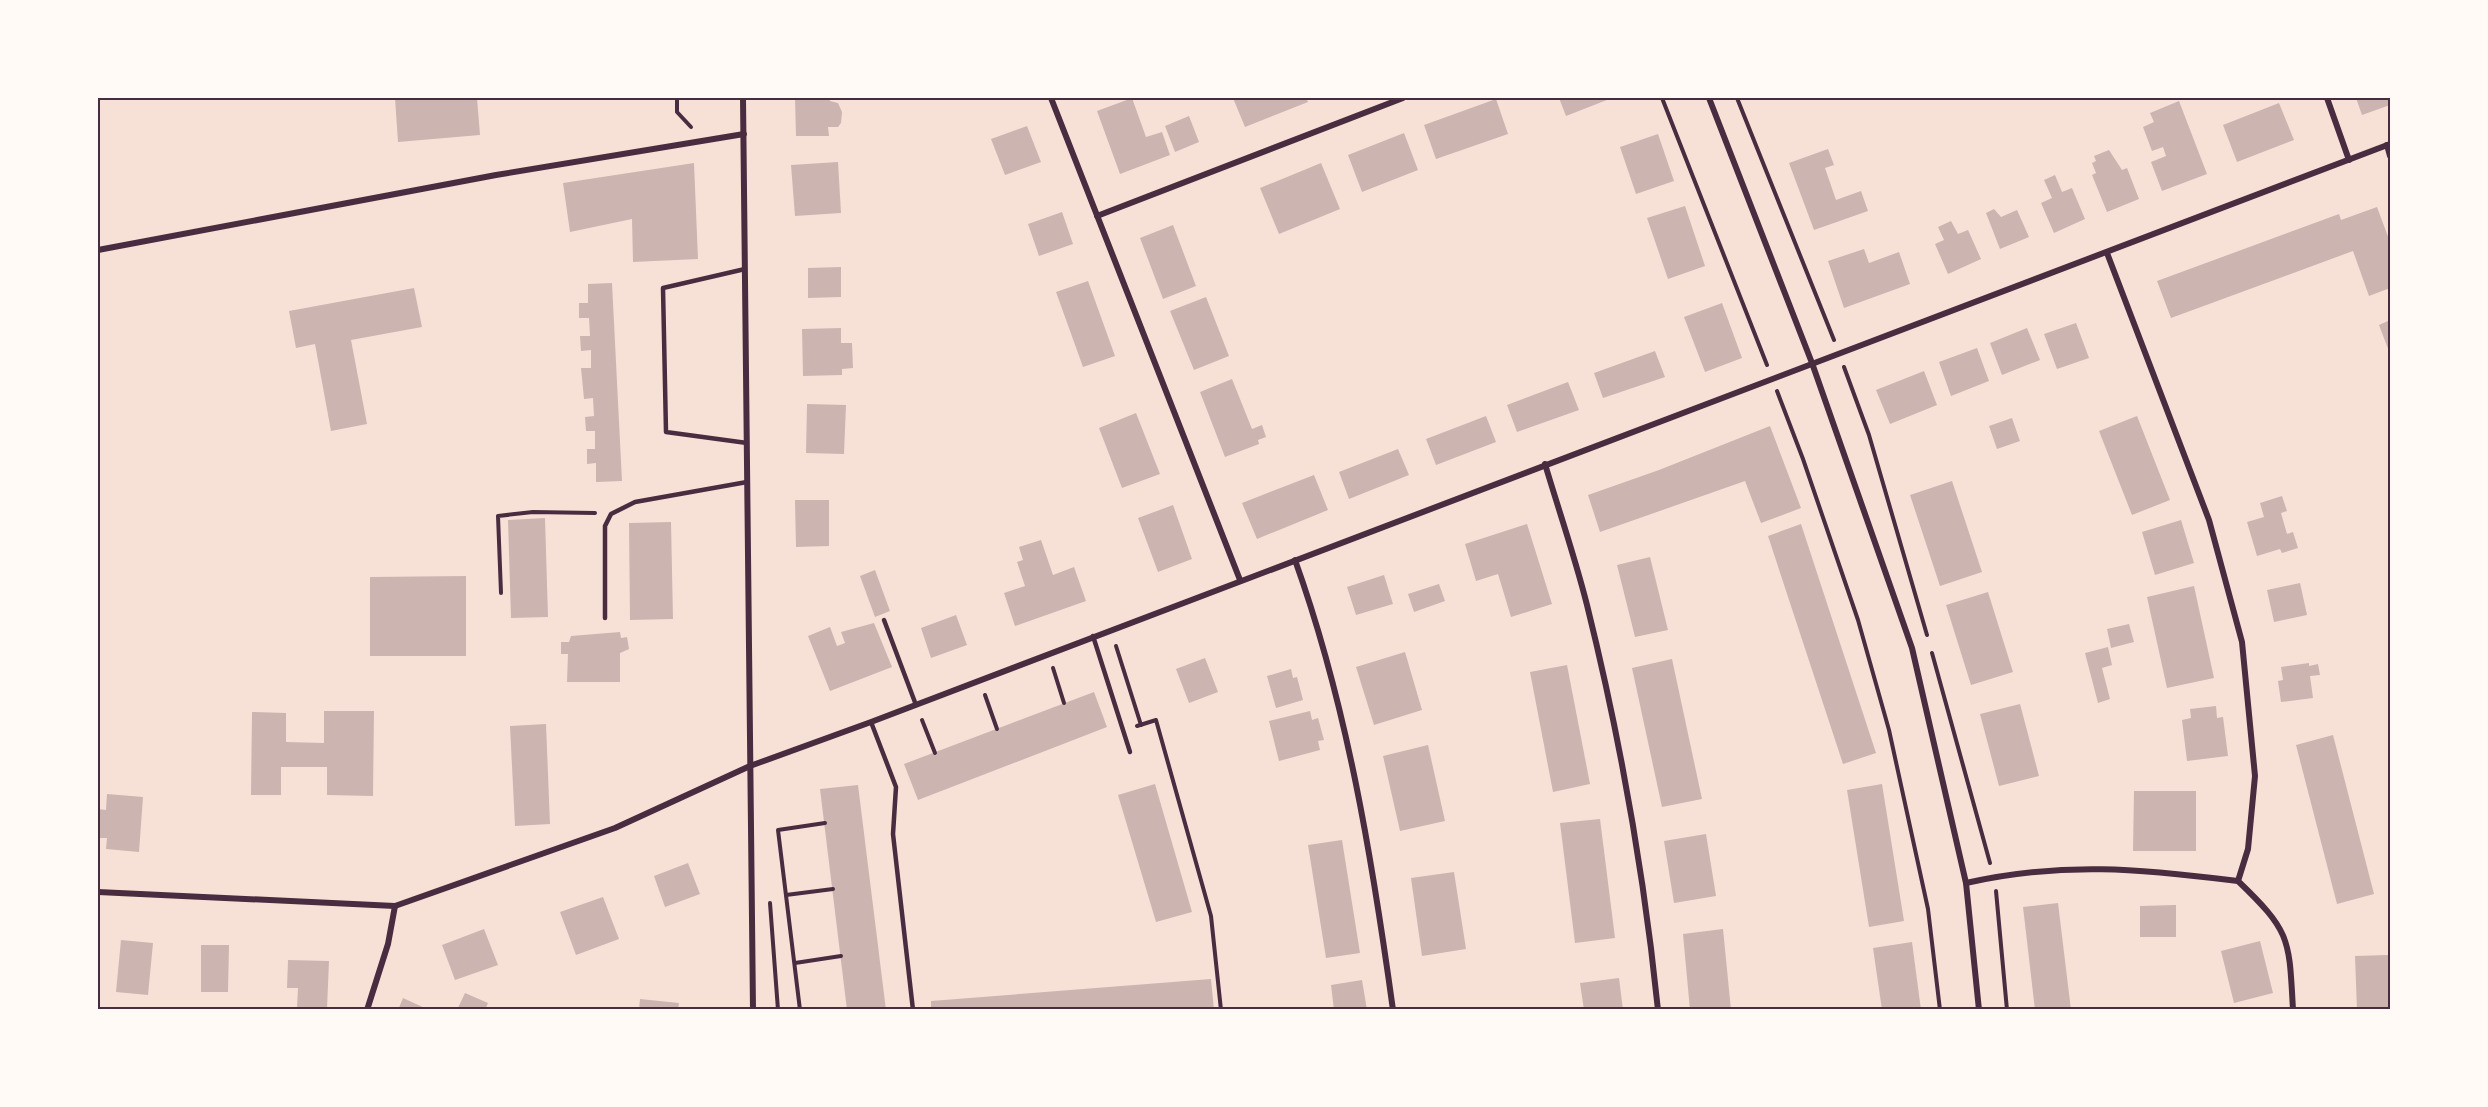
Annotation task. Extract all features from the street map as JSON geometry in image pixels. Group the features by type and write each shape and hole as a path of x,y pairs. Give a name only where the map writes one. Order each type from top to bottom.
{"street":[{"path":"743,98 753,1010"},
{"path":"1051,98 1240,580"},
{"path":"1097,216 1403,98"},
{"path":"1709,98 1812,363 1912,648 1966,883 1979,1010"},
{"path":"2327,98 2349,160"},
{"path":"98,250 496,175 744,134"},
{"path":"98,892 395,906 615,828 750,766 916,705 1110,629 2107,253 2389,144 2391,156"},
{"path":"2107,253 2209,520 2242,642 2255,776 2248,849 2238,881"},
{"path":"1545,464 1587,603 1624,775 1650,928 1658,1010"},
{"path":"1295,560 1328,659 1374,867 1394,1010"},
{"path":"1966,883 2030,870 2078,867 2121,868 2238,881 2266,908 2285,938 2291,959 2293,1010"},
{"path":"367,1010 388,944 395,906"}],"lane":[{"path":"745,269 663,288 666,432 747,443"},
{"path":"605,618 605,526 611,514 635,502 747,482"},
{"path":"884,620 916,705"},
{"path":"1093,636 1130,752"},
{"path":"871,722 896,787 893,834 913,1010"}],"path":[{"path":"676,98 677,112 704,140"},
{"path":"1662,98 1803,459 1858,620 1889,730 1928,909 1940,1010"},
{"path":"501,593 498,516 533,512 611,514"},
{"path":"1110,629 1141,725"},
{"path":"1048,653 1064,703"},
{"path":"980,680 997,729"},
{"path":"916,705 935,753"},
{"path":"1124,731 1156,720 1211,916 1221,1010"},
{"path":"801,1010 778,830 825,823"},
{"path":"786,895 833,889"},
{"path":"770,894 778,1010"},
{"path":"795,963 841,956"}],"building":[{"path":"395,98 477,98 480,135 398,142"},
{"path":"795,98 830,98 830,101 838,103 842,112 841,123 838,127 828,127 829,136 796,136"},
{"path":"1132,98 1146,137 1162,132 1170,155 1120,174 1097,111"},
{"path":"1233,98 1306,98 1308,102 1245,127"},
{"path":"1559,98 1612,98 1566,116"},
{"path":"2356,98 2390,98 2390,105 2362,115"},
{"path":"1496,99 1508,134 1436,159 1424,125"},
{"path":"2179,101 2207,174 2162,191 2151,162 2166,156 2163,147 2152,151 2143,127 2154,122 2150,113"},
{"path":"2279,103 2294,140 2237,162 2223,125"},
{"path":"1189,116 1199,142 1175,152 1165,126"},
{"path":"1027,126 1041,162 1005,175 991,139"},
{"path":"1404,133 1418,170 1362,192 1348,155"},
{"path":"1658,134 1674,181 1636,194 1620,147"},
{"path":"1828,149 1834,165 1825,168 1836,200 1861,191 1868,211 1814,230 1789,163"},
{"path":"2109,150 2122,170 2127,168 2139,199 2107,212 2092,175 2096,173 2092,163 2096,161 2094,156"},
{"path":"838,162 841,213 795,216 791,165"},
{"path":"694,163 698,259 633,262 632,219 570,232 563,183"},
{"path":"1321,163 1340,209 1279,234 1260,188"},
{"path":"2055,175 2062,192 2072,188 2085,219 2054,233 2041,203 2052,198 2044,180"},
{"path":"1685,206 1705,266 1668,279 1647,218"},
{"path":"2377,207 2390,242 2390,288 2369,296 2353,251 2171,318 2157,281 2339,214 2341,220"},
{"path":"1994,209 2001,217 2017,210 2029,237 2000,249 1986,213"},
{"path":"1062,212 1073,244 1039,256 1028,224"},
{"path":"1951,221 1958,234 1968,230 1981,259 1948,274 1935,244 1944,240 1938,227"},
{"path":"1173,225 1196,286 1163,299 1140,238"},
{"path":"1864,249 1869,263 1899,252 1910,284 1844,308 1828,261"},
{"path":"841,267 841,297 808,298 808,268"},
{"path":"1088,281 1115,356 1083,367 1056,292"},
{"path":"612,283 622,481 596,482 596,463 587,464 587,449 595,449 595,431 586,431 585,417 594,416 593,398 584,399 581,368 591,368 591,350 581,351 580,336 590,336 589,318 579,318 579,303 588,303 588,284"},
{"path":"414,288 422,327 351,340 367,424 331,431 315,344 296,348 289,311"},
{"path":"1206,297 1229,356 1194,370 1170,311"},
{"path":"1722,303 1742,358 1705,372 1684,317"},
{"path":"2390,320 2390,354 2379,325"},
{"path":"2076,323 2089,358 2057,369 2044,334"},
{"path":"841,328 841,343 852,343 853,368 842,369 842,375 803,376 802,329"},
{"path":"2027,328 2040,360 2002,375 1990,343"},
{"path":"1977,348 1989,381 1951,396 1939,362"},
{"path":"1655,351 1665,377 1603,398 1594,373"},
{"path":"1924,371 1937,405 1890,424 1876,390"},
{"path":"1232,379 1252,429 1262,425 1266,437 1258,440 1259,444 1225,457 1200,392"},
{"path":"1568,382 1579,410 1517,432 1507,405"},
{"path":"807,404 846,405 844,454 806,453"},
{"path":"1136,413 1160,474 1122,488 1099,428"},
{"path":"1486,416 1496,442 1436,465 1426,439"},
{"path":"2137,416 2170,500 2132,515 2099,431"},
{"path":"2012,418 2020,441 1997,449 1989,426"},
{"path":"1770,426 1801,508 1761,523 1745,481 1600,532 1588,495"},
{"path":"1398,449 1409,475 1349,499 1339,472"},
{"path":"1314,475 1328,510 1257,539 1242,503"},
{"path":"1952,481 1982,572 1940,586 1910,495"},
{"path":"2282,496 2287,511 2281,513 2287,534 2293,532 2298,548 2282,553 2280,549 2257,556 2247,522 2264,517 2260,503"},
{"path":"795,500 829,500 829,546 796,547"},
{"path":"1173,505 1192,559 1158,572 1138,518"},
{"path":"545,518 548,617 511,618 508,520"},
{"path":"2181,520 2194,563 2155,575 2142,532"},
{"path":"671,522 673,619 630,620 629,523"},
{"path":"1527,524 1552,604 1511,617 1498,574 1476,581 1465,544"},
{"path":"1801,524 1876,753 1843,764 1768,536"},
{"path":"1041,540 1053,575 1074,567 1086,601 1015,626 1004,593 1025,586 1017,562 1023,560 1019,547"},
{"path":"1650,557 1668,630 1635,637 1617,565"},
{"path":"875,570 890,611 875,617 860,576"},
{"path":"1384,575 1393,604 1356,615 1347,587"},
{"path":"466,576 466,656 370,656 370,577"},
{"path":"2300,583 2307,615 2274,622 2267,590"},
{"path":"1439,584 1445,601 1414,612 1408,594"},
{"path":"2194,586 2214,678 2167,688 2147,597"},
{"path":"1988,592 2013,672 1971,685 1946,605"},
{"path":"956,615 967,645 931,658 921,628"},
{"path":"874,623 892,667 830,691 808,636 830,627 837,646 845,643 841,632"},
{"path":"2129,624 2134,642 2111,648 2107,629"},
{"path":"620,632 621,638 627,637 629,649 620,653 620,682 567,682 568,654 561,654 561,642 569,642 571,636"},
{"path":"2108,647 2112,665 2102,668 2110,699 2098,703 2085,653"},
{"path":"1405,652 1422,710 1374,725 1356,667"},
{"path":"1205,658 1218,692 1189,703 1176,669"},
{"path":"1672,659 1702,799 1662,807 1632,668"},
{"path":"2309,663 2309,666 2318,664 2320,675 2310,676 2313,698 2281,702 2278,681 2283,680 2281,667"},
{"path":"1567,665 1590,784 1553,792 1530,672"},
{"path":"1291,669 1293,678 1297,677 1303,700 1276,708 1267,676"},
{"path":"1094,692 1107,727 918,800 904,764"},
{"path":"2020,704 2039,776 1999,786 1980,714"},
{"path":"2216,706 2217,718 2223,717 2228,756 2187,761 2182,720 2191,718 2190,709"},
{"path":"324,711 374,711 373,796 327,795 327,767 281,767 281,795 251,795 252,712 286,713 286,742 324,743"},
{"path":"1310,711 1312,720 1318,718 1324,740 1318,741 1320,750 1279,761 1269,721"},
{"path":"546,724 550,824 515,826 510,726"},
{"path":"2333,735 2374,894 2337,904 2296,745"},
{"path":"1428,745 1445,821 1400,831 1383,756"},
{"path":"1155,784 1192,912 1156,922 1118,795"},
{"path":"1882,784 1904,921 1869,927 1847,790"},
{"path":"858,785 886,1010 847,1010 820,789"},
{"path":"2134,791 2196,791 2196,851 2133,851"},
{"path":"107,794 143,797 139,852 106,849 107,838 98,838 98,809 106,810"},
{"path":"1600,819 1615,938 1575,943 1560,823"},
{"path":"1706,834 1716,896 1674,903 1664,841"},
{"path":"1342,840 1360,953 1326,958 1308,845"},
{"path":"688,863 700,894 665,907 654,876"},
{"path":"1454,872 1466,949 1422,956 1411,878"},
{"path":"603,897 619,939 576,955 560,912"},
{"path":"2058,903 2071,1010 2035,1010 2023,907"},
{"path":"2176,905 2176,937 2140,937 2140,906"},
{"path":"484,929 498,965 455,980 442,945"},
{"path":"1723,929 1731,1010 1690,1010 1683,934"},
{"path":"121,940 153,943 148,995 116,992"},
{"path":"2260,941 2273,993 2234,1003 2221,951"},
{"path":"1912,942 1921,1010 1882,1010 1873,948"},
{"path":"201,945 229,945 228,992 201,992"},
{"path":"2388,955 2389,1010 2357,1010 2355,956"},
{"path":"288,960 329,961 327,1009 297,1008 298,988 287,988"},
{"path":"1619,978 1623,1010 1584,1010 1580,983"},
{"path":"1211,979 1214,1010 931,1010 931,1001"},
{"path":"1362,980 1367,1010 1334,1010 1331,985"},
{"path":"465,993 488,1003 485,1010 457,1010"},
{"path":"403,998 429,1010 398,1010"},
{"path":"640,999 679,1003 678,1010 639,1010"}]}
